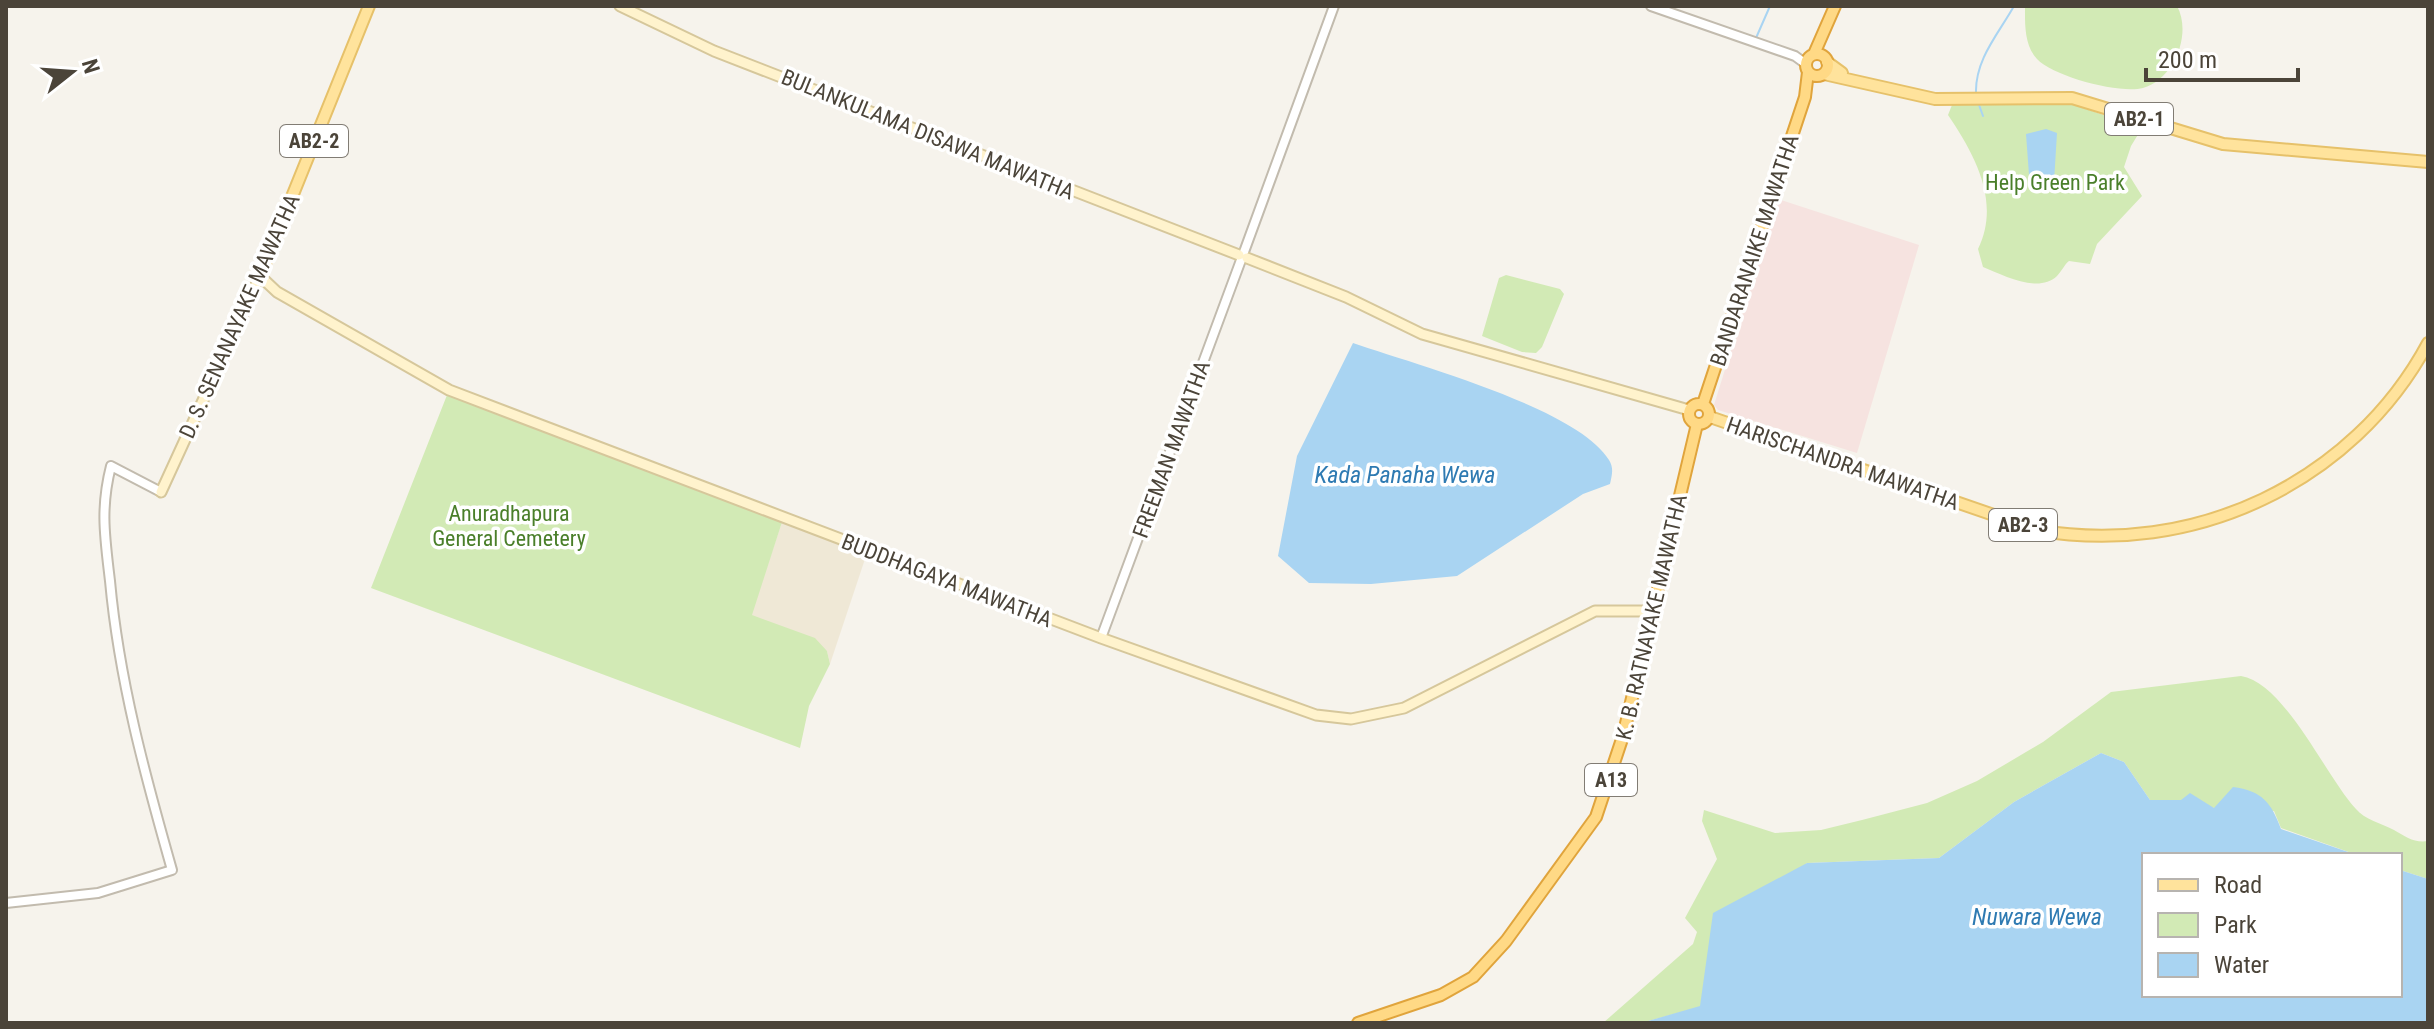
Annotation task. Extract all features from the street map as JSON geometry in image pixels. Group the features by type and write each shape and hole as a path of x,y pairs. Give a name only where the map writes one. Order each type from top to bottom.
{"highway":[{"name":"BANDARANAIKE MAWATHA","path":"1703,404 1805,97 1809,61 1835,6"},
{"name":"BANDARANAIKE MAWATHA","path":"1805,97 1822,75 1828,26"},
{"path":"1809,61 1826,60"},
{"path":"1809,61 1822,75"},
{"path":"1703,404 1710,417 1707,422 1697,424 1691,420 1689,410 1703,404"},
{"name":"K. B. RATNAYAKE MAWATHA","path":"1358,1023 1441,995 1468,982 1497,953 1596,817 1615,767 1697,424"}],"main road":[{"name":"D. S. SENANAYAKE MAWATHA","path":"161,492 260,276 369,6"},
{"name":"BULANKULAMA DISAWA MAWATHA","path":"620,6 714,51 1346,297 1422,334 1689,410"},
{"name":"AB2-1","path":"1826,60 1851,77"},
{"name":"AB2-1","path":"1822,75 1851,77 1935,99 2072,98 2223,144 2428,162"},
{"name":"BUDDHAGAYA MAWATHA","path":"260,276 277,292 449,390 1101,638 1316,715 1351,719 1404,708 1595,611 1652,611"},
{"name":"HARISCHANDRA MAWATHA","path":"1710,417 2037,530 2086,536 2148,534 2237,514 2270,498 2379,412 2428,343"}],"street":[{"name":"FREEMAN MAWATHA","path":"1101,638 1334,6"},
{"path":"1651,6 1809,61"},
{"path":"6,903 98,893 172,870 139,756 115,637 102,520 111,466 161,492"}],"shaded area":[{"path":"1778,199 1919,245 1857,453 1718,410 1714,405"},
{"path":"783,519 868,550 830,664 827,651 751,615"}],"green space":[{"path":"2025,6 2177,6 2183,29 2178,54 2164,75 2143,88 2119,89 2072,78 2045,66 2033,53 2027,41"},
{"name":"Help Green Park","path":"1952,105 2074,105 2142,128 2131,146 2124,167 2142,196 2097,244 2090,264 2069,261 2057,276 2040,283 2020,281 1983,267 1978,249 1987,214 1986,196 1975,163 1948,115"},
{"path":"1506,275 1560,289 1564,294 1542,347 1536,353 1522,352 1482,336 1499,278"},
{"name":"Anuradhapura General Cemetery","path":"449,390 783,519 752,615 815,638 827,651 830,664 809,706 800,748 371,588"},
{"path":"2241,676 2257,682 2289,713 2359,813 2410,839 2428,841 2428,879 2402,871 2402,853 2351,853 2281,828 2274,811 2214,808 2181,800 2150,800 2124,762 2101,753 2014,802 1939,858 1807,863 1700,1007 1641,1023 1603,1023 1693,944 1697,932 1685,918 1717,859 1702,821 1704,810 1775,833 1821,830 1927,803 1977,781 2043,742 2111,692"}],"water":[{"path":"2046,129 2057,133 2054,182 2044,184 2029,175 2026,134"},
{"name":"Kada Panaha Wewa","path":"1353,343 1492,390 1564,423 1592,441 1609,460 1612,469 1610,484 1583,494 1457,576 1371,584 1309,583 1278,556 1297,456"},
{"name":"Nuwara Wewa","path":"2101,753 2124,762 2150,800 2181,800 2190,793 2214,808 2233,787 2251,791 2269,805 2281,829 2351,853 2142,853 2142,997 2402,997 2402,871 2428,879 2428,1023 1641,1023 1700,1006 1713,913 1807,863 1939,858 2014,802"}],"waterway":[{"path":"1756,38 1770,6"},
{"path":"1976,93 1979,69 2014,6"},
{"path":"1978,102 1983,116"}]}
